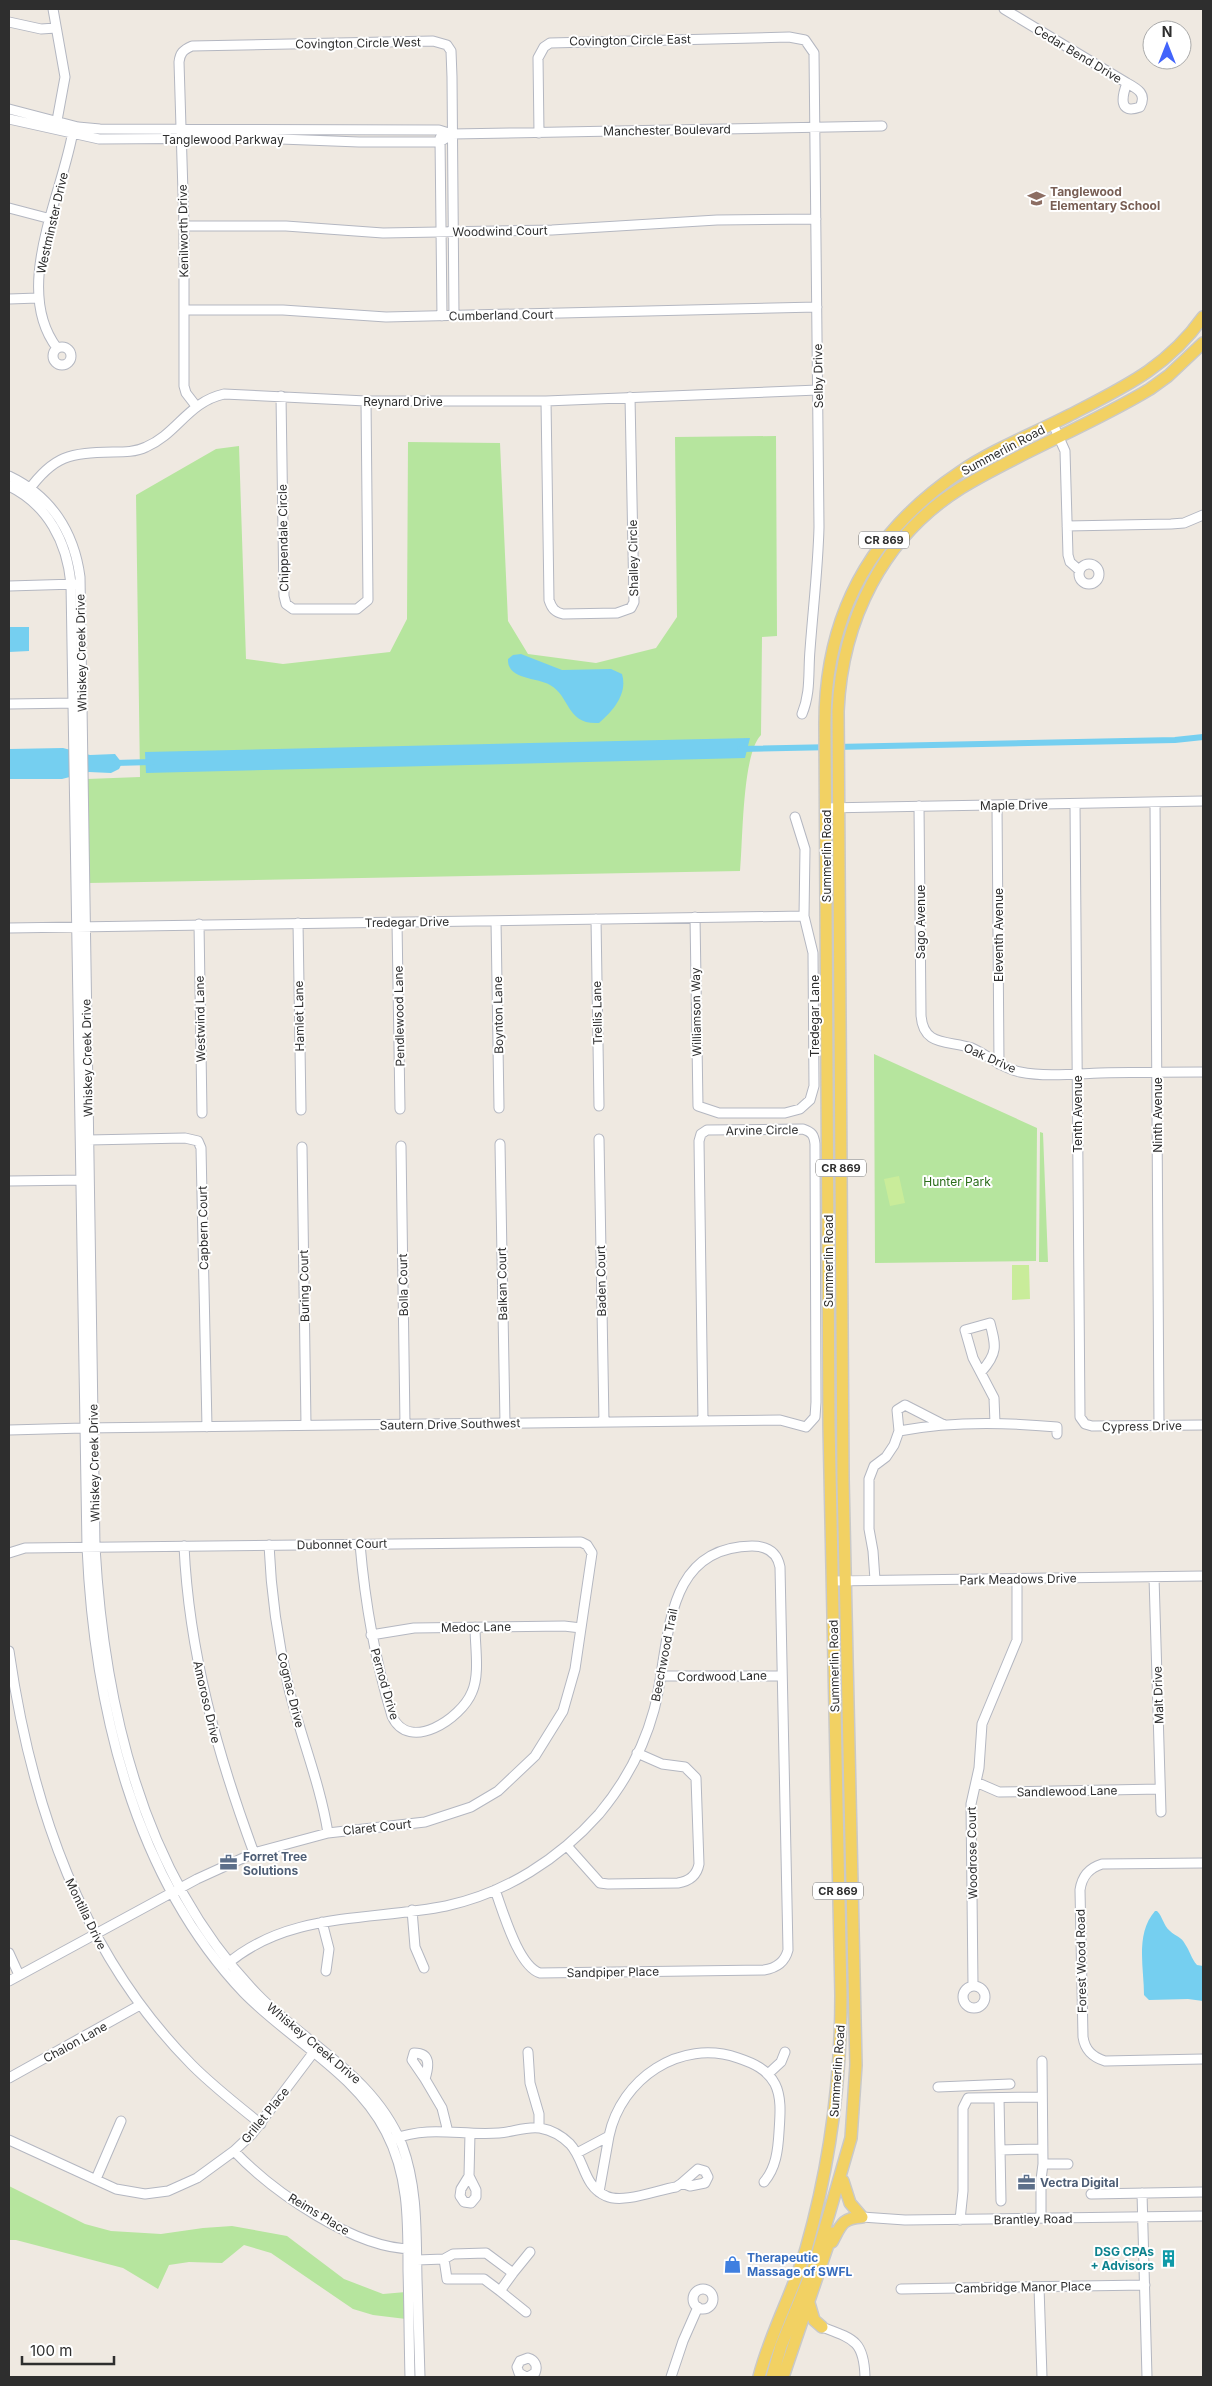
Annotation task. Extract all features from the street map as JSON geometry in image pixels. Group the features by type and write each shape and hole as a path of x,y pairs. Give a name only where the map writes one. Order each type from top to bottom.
{"main road":[{"name":"Summerlin Road","path":"759,2377 806,2250 819,2198 836,2111 841,2038 832,1582 825,808 826,684 836,632 856,583 875,553 911,511 961,471 1121,390 1146,374 1172,353 1203,317"},
{"name":"Summerlin Road","path":"772,2377 781,2346 814,2266 851,2138 856,2065 857,2020 845,1581 838,808 840,676 848,640 867,591 890,554 919,521 954,493 1159,383 1186,361 1203,343"},
{"path":"783,2377 827,2252 844,2181 851,2138"},
{"path":"844,2181 850,2203 862,2217"},
{"path":"750,2377 797,2262 819,2198"},
{"path":"827,2252 844,2221 862,2217"},
{"path":"810,2303 814,2320 822,2327"},
{"path":"797,2337 812,2328 822,2327"}],"street":[{"path":"53,9 65,78 56,126"},
{"name":"Cedar Bend Drive","path":"1004,9 1127,83"},
{"path":"9,22 41,29 56,28"},
{"name":"Covington Circle East","path":"539,133 538,58 544,47 550,43 557,41 789,37 805,40"},
{"name":"Selby Drive","path":"802,714 809,694 810,651 818,563 816,61 811,46 805,40"},
{"name":"Covington Circle West","path":"181,54 185,49 199,45 440,42 447,45 452,58 452,134"},
{"name":"Kenilworth Drive","path":"181,54 180,139 184,226 184,386 186,393 196,406"},
{"name":"Tanglewood Parkway","path":"9,109 56,126"},
{"name":"Tanglewood Parkway","path":"9,119 56,126 99,139 268,138 354,142 440,142"},
{"name":"Manchester Boulevard","path":"452,134 882,126"},
{"path":"268,128 268,138"},
{"name":"Tanglewood Parkway","path":"74,130 268,128 354,131 439,130 452,134"},
{"name":"Westminster Drive","path":"57,348 45,328 38,298 39,271 74,130"},
{"path":"439,130 442,316"},
{"path":"354,131 354,142"},
{"path":"440,142 452,134"},
{"path":"452,134 454,316"},
{"path":"9,208 51,219"},
{"name":"Woodwind Court","path":"184,226 252,225 349,232 453,232 552,230 717,220 816,219"},
{"path":"9,299 38,298"},
{"name":"Cumberland Court","path":"184,310 252,309 353,316 454,316 817,306"},
{"name":"Reynard Drive","path":"27,492 47,468 68,456 85,453 127,452 146,447 162,437 196,406 208,398 224,394 366,401 546,401 818,390"},
{"name":"Chippendale Circle","path":"280,396 284,596 286,604 293,610 357,609 368,600 366,401"},
{"name":"Shalley Circle","path":"546,401 549,600 551,607 556,612 563,614 617,613 631,608 634,602 630,397"},
{"path":"1053,424 1065,451 1068,555 1070,562 1079,570"},
{"name":"Whiskey Creek Drive","path":"9,476 27,492 58,533 75,584 91,1547 94,1635 113,1734 137,1813 157,1865 175,1891 197,1934 226,1966 262,2011 315,2050 357,2090 394,2139 407,2162 414,2195 410,2377"},
{"name":"Whiskey Creek Drive","path":"9,486 27,492"},
{"path":"1067,526 1184,523 1203,515"},
{"path":"9,586 75,584"},
{"path":"9,704 77,703"},
{"name":"Maple Drive","path":"825,808 1203,801"},
{"name":"Ninth Avenue","path":"1155,803 1159,1426"},
{"name":"Tenth Avenue","path":"1075,804 1079,1398 1080,1417 1083,1422"},
{"name":"Sago Avenue","path":"919,806 920,1014 923,1029 928,1036"},
{"name":"Eleventh Avenue","path":"997,806 999,1064"},
{"name":"Tredegar Lane","path":"698,1106 719,1113 785,1113 800,1109 810,1100 814,1086 813,953 804,916 805,849 795,817"},
{"name":"Tredegar Drive","path":"9,928 804,916"},
{"name":"Williamson Way","path":"695,918 698,1106"},
{"name":"Trellis Lane","path":"596,919 599,1106"},
{"name":"Boynton Lane","path":"496,921 499,1108"},
{"name":"Pendlewood Lane","path":"397,922 400,1110"},
{"name":"Hamlet Lane","path":"298,923 301,1110"},
{"name":"Westwind Lane","path":"199,924 202,1113"},
{"name":"Whiskey Creek Drive","path":"81,926 88,1140 85,1180"},
{"name":"Oak Drive","path":"928,1036 939,1041 973,1049 999,1064 1020,1072 1077,1074 1203,1072"},
{"name":"Arvine Circle","path":"703,1421 700,1134 707,1130 804,1129 810,1131 815,1144 816,1402 815,1417 806,1427"},
{"name":"Capbern Court","path":"88,1140 185,1138 198,1142 201,1148 207,1427"},
{"name":"Baden Court","path":"599,1139 604,1422"},
{"name":"Balkan Court","path":"500,1144 505,1423"},
{"name":"Bolla Court","path":"400,1146 405,1424"},
{"name":"Buring Court","path":"302,1147 306,1426"},
{"path":"9,1181 85,1180"},
{"path":"982,1372 995,1353 990,1323 965,1330 973,1358 994,1398 995,1423"},
{"path":"875,1580 869,1529 869,1479 874,1466 890,1451 898,1431 897,1410 905,1406 944,1425"},
{"name":"Sautern Drive Southwest","path":"9,1430 780,1420 806,1427"},
{"name":"Cypress Drive","path":"1083,1422 1092,1426 1203,1425"},
{"path":"898,1431 944,1425 995,1423 1057,1427 1057,1434"},
{"name":"Dubonnet Court","path":"9,1553 18,1548 581,1542 587,1545"},
{"name":"Pernod Drive","path":"360,1544 363,1584 371,1634 386,1695 395,1722 405,1732 419,1733 434,1728 462,1707 472,1693 475,1679 475,1627"},
{"name":"Cognac Drive","path":"269,1545 274,1606 284,1664 299,1726 322,1797 328,1833"},
{"name":"Claret Court","path":"9,1980 218,1868 254,1853 328,1833 410,1824 449,1816 485,1799 511,1780 535,1756 559,1718 572,1684 592,1553 587,1545"},
{"name":"Amoroso Drive","path":"184,1546 190,1614 203,1690 229,1784 254,1853"},
{"name":"Beechwood Trail","path":"226,1966 243,1952 262,1942 322,1922 446,1906 495,1890 533,1871 567,1846 586,1828 613,1796 637,1753 654,1710 671,1611 684,1583 700,1565 712,1556 733,1548 756,1546 769,1549 775,1553 780,1567 788,1950 782,1963"},
{"name":"Park Meadows Drive","path":"832,1582 1203,1576"},
{"name":"Malt Drive","path":"1154,1577 1161,1812"},
{"name":"Woodrose Court","path":"973,1986 971,1804 979,1768 982,1724 1017,1640 1018,1579"},
{"name":"Medoc Lane","path":"371,1634 414,1628 582,1628"},
{"name":"Montilla Drive","path":"9,1651 21,1722 40,1796 63,1866 94,1935 140,2005 192,2065 260,2124"},
{"name":"Cordwood Lane","path":"661,1676 782,1676"},
{"path":"567,1846 593,1877 604,1884 678,1883 688,1880 694,1875 699,1864 696,1778 685,1767 662,1764 637,1753"},
{"name":"Sandlewood Lane","path":"976,1782 999,1792 1160,1789"},
{"name":"Forest Wood Road","path":"1203,1863 1102,1864 1090,1870 1084,1876 1080,1890 1083,2037 1088,2050 1105,2061 1203,2059"},
{"name":"Sandpiper Place","path":"495,1890 524,1961 533,1971 540,1973 764,1970 771,1969 782,1963"},
{"path":"412,1910 416,1952 424,1968"},
{"path":"322,1922 329,1949 326,1970"},
{"path":"9,1953 19,1975"},
{"name":"Chalon Lane","path":"9,2078 140,2005"},
{"name":"Grillet Place","path":"9,2140 130,2192 145,2194 168,2191 190,2182 234,2151 260,2124 315,2050"},
{"path":"528,2052 530,2083 539,2114 539,2128"},
{"path":"768,2074 781,2062 785,2052"},
{"path":"599,2192 612,2122 631,2088 650,2072 670,2060 698,2054 720,2054 753,2064 768,2074 778,2093 780,2119 775,2162 764,2182"},
{"path":"1041,2218 1040,2180 1044,2164 1042,2149 1042,2060"},
{"path":"425,2079 442,2108 448,2132"},
{"path":"938,2086 1010,2084"},
{"path":"960,2220 963,2191 962,2086"},
{"path":"963,2108 968,2098 1042,2097"},
{"path":"999,2098 1001,2201"},
{"path":"96,2179 121,2121"},
{"path":"394,2139 433,2130 500,2133 539,2128 559,2135 577,2153 588,2181 599,2192 612,2198 626,2198 676,2187 682,2183"},
{"path":"469,2176 470,2133"},
{"path":"577,2153 609,2136"},
{"path":"1000,2150 1042,2149"},
{"name":"Reims Place","path":"234,2151 250,2167 274,2186 322,2218 379,2246 412,2249"},
{"path":"1044,2164 1068,2164"},
{"path":"1091,2194 1203,2192"},
{"path":"1142,2194 1147,2377"},
{"name":"Brantley Road","path":"862,2217 960,2220 1143,2215 1203,2216"},
{"name":"Whiskey Creek Drive","path":"412,2249 417,2260 420,2377"},
{"path":"500,2290 530,2252"},
{"path":"417,2260 444,2259 453,2254 486,2253 513,2273"},
{"path":"444,2259 447,2279 484,2280 500,2290 526,2312"},
{"name":"Cambridge Manor Place","path":"901,2289 1145,2285"},
{"path":"1039,2287 1042,2377"},
{"path":"671,2377 683,2341 698,2307"},
{"path":"822,2327 856,2342 864,2357 865,2377"}],"green space":[{"path":"776,436 777,636 762,637 761,735 750,760 747,778 740,871 88,883 87,779 140,777 136,495 216,449 239,446 246,659 283,664 390,652 407,619 408,442 500,443 508,621 528,654 596,663 656,648 677,617 675,437"},
{"name":"Hunter Park","path":"874,1054 1037,1128 1036,1261 875,1263"},
{"path":"1040,1132 1043,1133 1048,1262 1039,1262"},
{"path":"899,1176 905,1203 890,1206 884,1179"},
{"path":"1012,1265 1029,1265 1030,1299 1012,1300"},
{"path":"9,2186 85,2224 111,2231 161,2234 232,2226 287,2236 344,2279 383,2294 406,2292 406,2319 373,2315 353,2309 271,2253 244,2245 222,2263 189,2262 169,2265 158,2289 123,2268 16,2240 9,2240"}],"water":[{"path":"9,627 29,627 29,651 9,652"},
{"path":"521,654 562,670 611,669 622,674 623,688 621,695 614,707 599,723 580,720 557,690 544,682 523,677 512,671 508,659 513,655"},
{"path":"750,738 745,758 146,773 145,752"},
{"path":"63,748 90,755 115,754 122,763 119,769 111,773 89,772 62,779 9,779 9,749"},
{"path":"1155,1911 1159,1913 1168,1929 1184,1942 1197,1965 1203,1966 1203,2001 1188,1999 1149,2000 1144,1995 1143,1941 1149,1920"}],"waterway":[{"path":"740,749 1175,740 1203,737"},
{"path":"115,763 152,762"}],"place":[{"name":"Tanglewood Elementary School","path":"1036,198"},
{"name":"Forret Tree Solutions","path":"229,1863"},
{"name":"Vectra Digital","path":"1026,2182"},
{"name":"DSG CPAs + Advisors","path":"1168,2258"},
{"name":"Therapeutic Massage of SWFL","path":"733,2264"}]}
